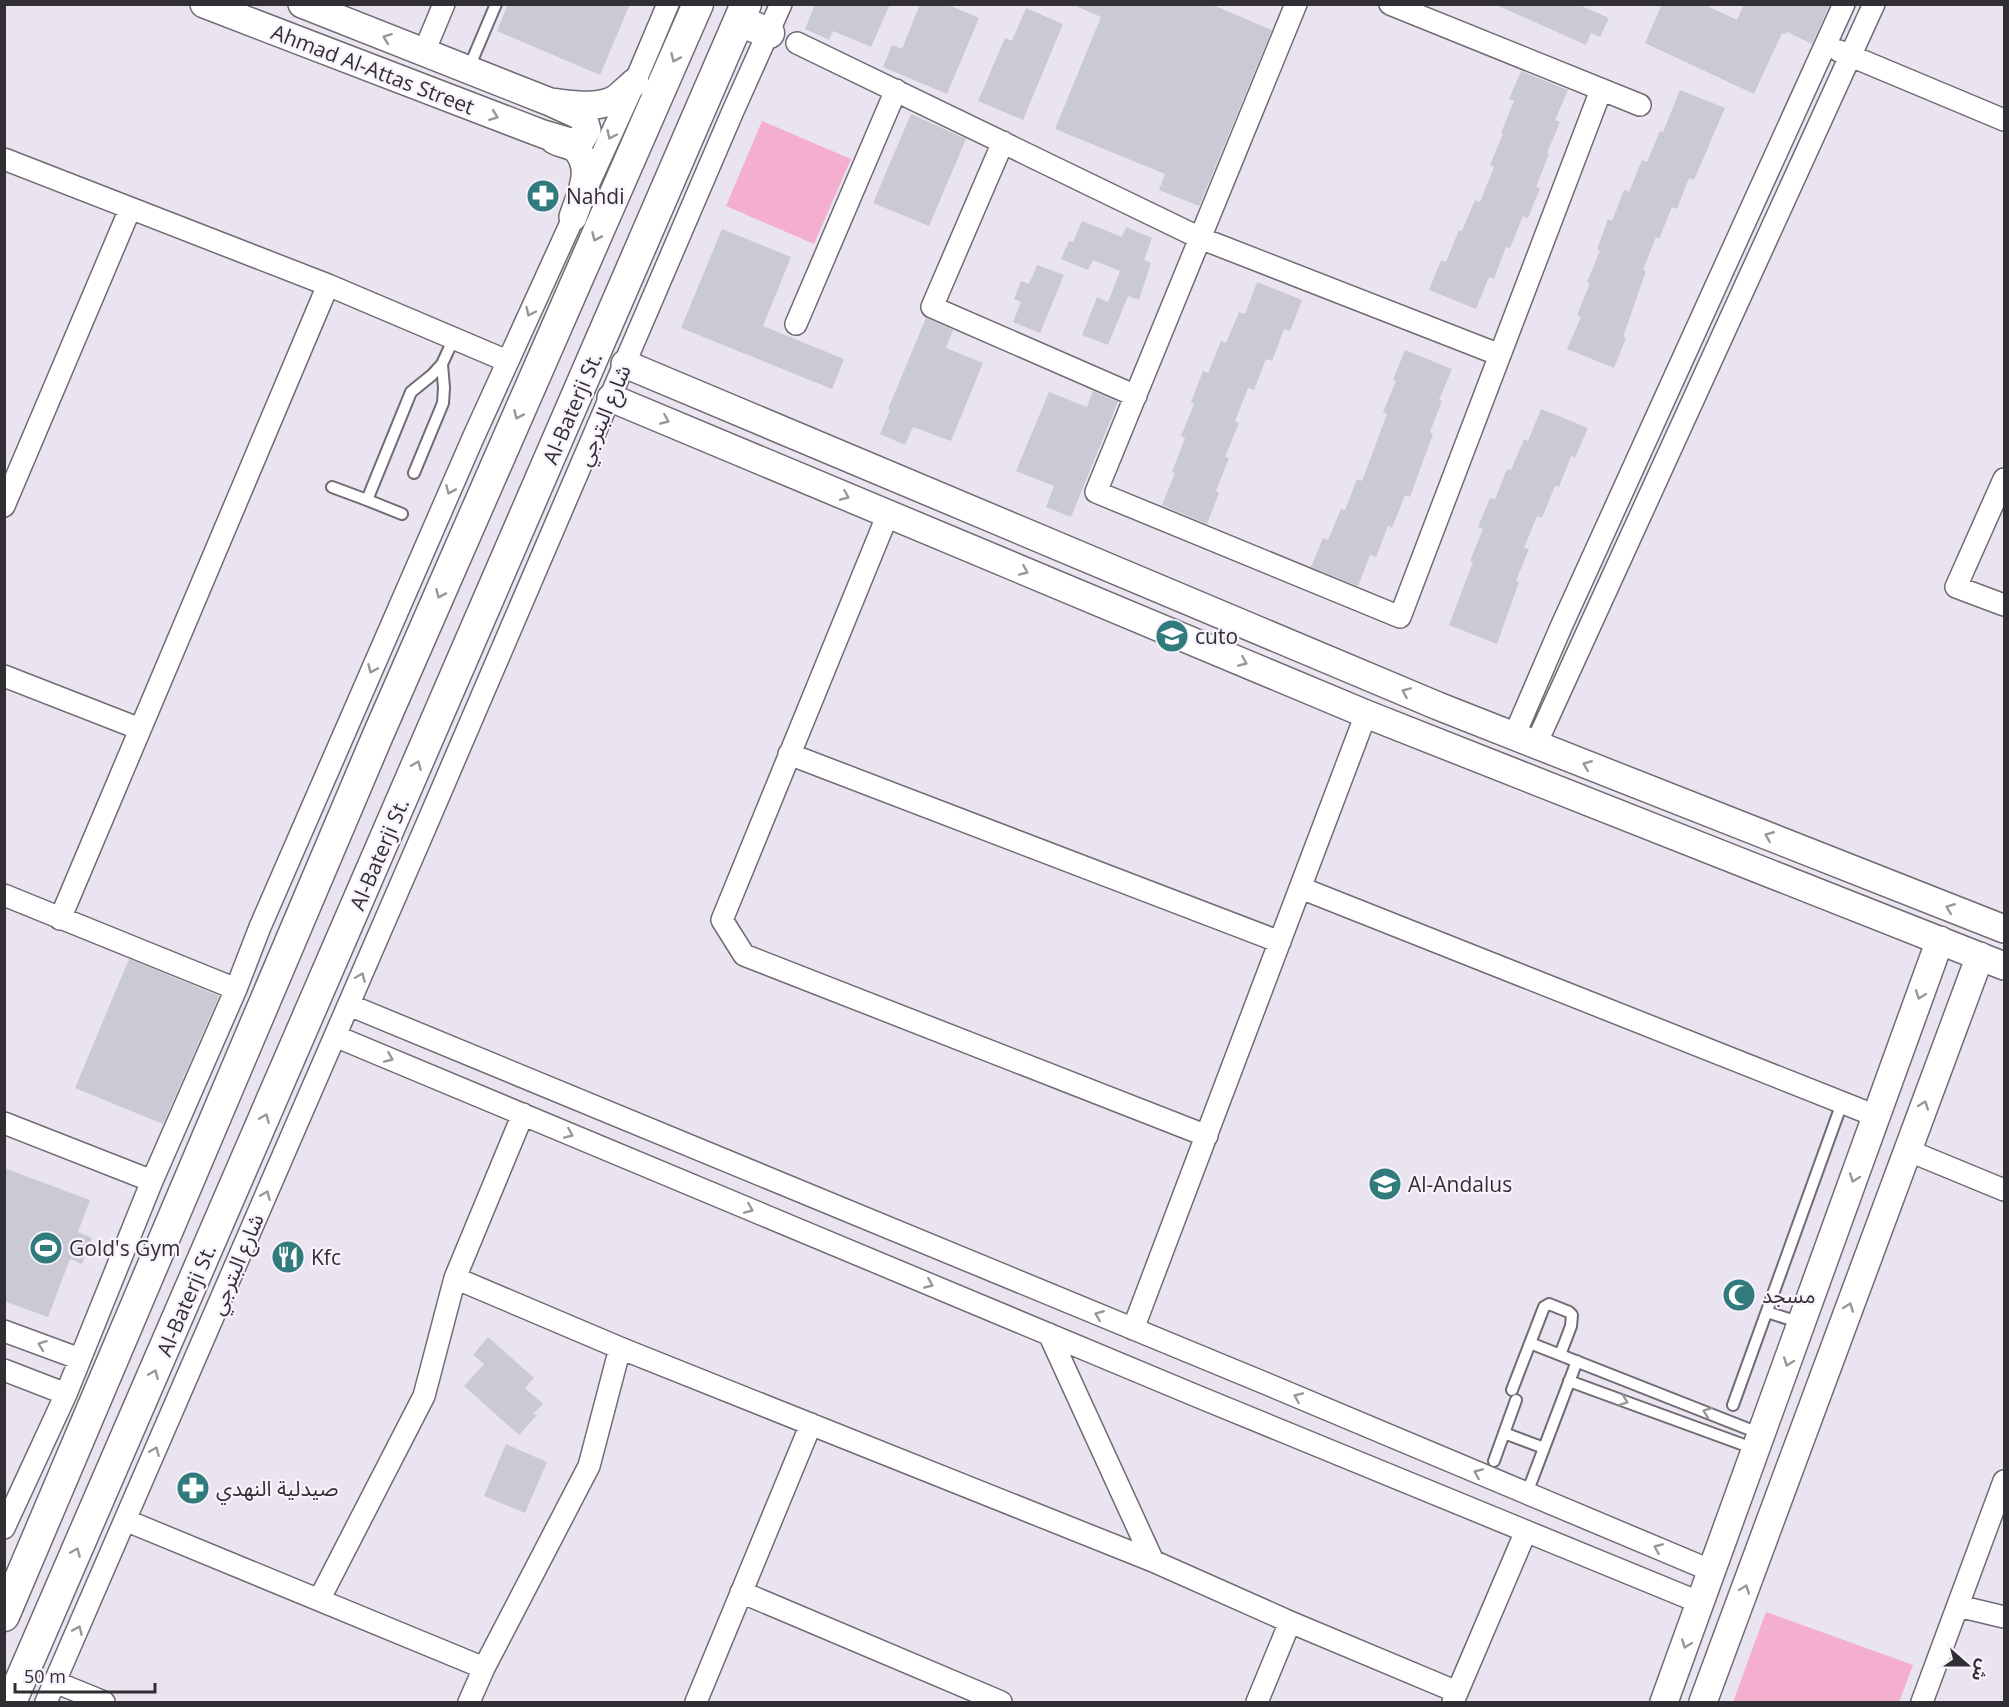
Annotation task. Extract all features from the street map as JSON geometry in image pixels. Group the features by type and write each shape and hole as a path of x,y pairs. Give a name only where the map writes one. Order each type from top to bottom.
{"main road":[{"name":"Al-Baterji St.","path":"4,1617 291,940 698,4"},
{"name":"Al-Baterji St.","path":"11,1702 742,13"},
{"path":"742,13 769,33"},
{"path":"453,564 496,584"}],"street":[{"name":"Ahmad Al-Attas Street","path":"204,4 543,134"},
{"name":"Ahmad Al-Attas Street","path":"302,4 550,102 600,105 615,99 635,82"},
{"path":"424,52 444,4"},
{"name":"شارع البترجي","path":"46,1702 781,4"},
{"path":"1296,4 1096,492 1400,617 1601,90"},
{"path":"1390,4 1640,105"},
{"path":"1522,776 1525,740 1561,627 1844,4"},
{"path":"1525,740 1874,4"},
{"path":"40,1534 6,1524 66,1394 152,1180 236,989 260,927 473,438 635,82 666,7"},
{"path":"797,43 1200,238 1500,355"},
{"path":"1826,45 2004,120"},
{"path":"796,324 896,90"},
{"path":"543,134 570,142 581,140 587,130 583,117 550,102"},
{"path":"543,134 575,148 585,163 586,177 573,217"},
{"path":"1003,142 932,308 1136,396"},
{"path":"4,159 328,285 507,361"},
{"path":"4,506 130,208"},
{"path":"60,919 328,285"},
{"path":"625,364 1438,706 2004,929"},
{"path":"611,398 1366,714 2004,966"},
{"path":"473,438 490,480"},
{"path":"2004,479 1956,587 2004,606"},
{"path":"888,514 722,920 744,955 1206,1136"},
{"path":"4,676 140,729"},
{"path":"1133,1329 1366,714"},
{"path":"789,754 1280,942"},
{"path":"403,798 426,826"},
{"path":"1300,888 1876,1116"},
{"path":"4,895 236,989"},
{"path":"260,927 291,940"},
{"path":"1664,1702 1940,940"},
{"path":"1702,1702 1980,956"},
{"path":"349,1005 1712,1571"},
{"path":"335,1036 1701,1603"},
{"path":"319,1600 424,1396 455,1278 523,1114"},
{"path":"4,1123 152,1180"},
{"path":"1907,1150 2004,1190"},
{"path":"455,1278 621,1348 1153,1560 1455,1697 1526,1531"},
{"path":"4,1331 80,1359"},
{"path":"1049,1334 1153,1560"},
{"path":"469,1702 484,1668 589,1466 621,1348"},
{"path":"4,1370 66,1394"},
{"path":"136,1414 166,1426"},
{"path":"696,1702 811,1424"},
{"path":"1922,1702 2004,1481"},
{"path":"125,1520 484,1668"},
{"path":"741,1592 1001,1702"},
{"path":"1958,1606 2004,1617"},
{"path":"1257,1702 1290,1622"},
{"path":"55,1682 105,1702"}],"lane":[{"path":"468,70 496,4"},
{"path":"367,500 411,392 442,364 454,338"},
{"path":"414,473 443,403 442,364"},
{"path":"332,487 402,514"},
{"path":"1734,1405 1842,1103"},
{"path":"1494,1461 1530,1343 1544,1307 1549,1304 1569,1312 1572,1316 1571,1326 1560,1355"},
{"path":"1767,1312 1802,1323"},
{"path":"1530,1343 1577,1361 1759,1442"},
{"path":"1527,1493 1577,1361"},
{"path":"1569,1381 1759,1442"},
{"path":"1504,1433 1544,1448"}],"shaded area":[{"path":"762,121 851,159 814,244 726,206"},
{"path":"1766,1612 1913,1665 1899,1702 1733,1702"}],"building":[{"path":"508,4 630,4 600,75 497,31"},
{"path":"815,4 890,4 871,47 833,31 829,40 805,29"},
{"path":"920,4 946,4 979,18 947,94 883,67 892,45 902,49"},
{"path":"1071,4 1210,4 1272,30 1199,206 1159,190 1165,174 1055,129 1101,17"},
{"path":"1494,4 1577,4 1609,18 1600,37 1591,33 1586,45"},
{"path":"1662,4 1703,4 1737,20 1744,4 1830,4 1812,44 1787,32 1782,33 1754,94 1645,43"},
{"path":"1026,8 1063,24 1023,120 978,101 1005,38 1012,41"},
{"path":"1521,71 1568,90 1555,120 1560,122 1547,153 1549,154 1536,187 1540,188 1528,218 1523,216 1510,248 1506,247 1494,279 1489,277 1476,309 1429,290 1441,260 1446,262 1475,200 1480,202 1494,167 1490,165 1514,101 1509,99"},
{"path":"1680,90 1725,108 1694,180 1689,178 1677,209 1672,207 1659,239 1656,237 1643,270 1646,271 1623,337 1626,338 1614,368 1567,349 1581,317 1577,315 1590,283 1587,282 1600,251 1597,249 1608,219 1612,221 1624,190 1629,192 1642,160 1647,162 1660,131 1663,132"},
{"path":"911,114 966,139 929,226 873,203"},
{"path":"1082,221 1122,237 1126,227 1152,238 1144,260 1151,263 1139,300 1128,296 1108,345 1082,335 1097,297 1108,302 1120,271 1093,260 1088,270 1061,259 1069,241 1073,242"},
{"path":"722,229 791,257 763,326 844,359 832,389 681,328"},
{"path":"1037,265 1064,275 1040,333 1013,322 1021,302 1014,299 1021,281 1029,284"},
{"path":"1257,282 1302,300 1290,331 1284,329 1272,361 1266,359 1254,390 1248,388 1235,421 1239,423 1225,457 1229,458 1216,491 1219,493 1207,524 1162,505 1175,473 1172,472 1185,438 1181,436 1194,404 1191,402 1203,371 1208,373 1221,341 1226,343 1239,312 1245,314"},
{"path":"926,318 953,330 946,348 983,363 951,441 913,427 905,445 880,434"},
{"path":"1405,350 1452,369 1439,400 1442,401 1430,432 1433,434 1410,497 1405,495 1392,528 1388,526 1376,557 1370,555 1358,586 1311,567 1323,538 1328,540 1341,509 1345,510 1357,479 1362,481 1387,414 1383,412 1396,381 1393,380"},
{"path":"1093,391 1118,402 1071,517 1046,507 1054,486 1016,471 1049,392 1087,407"},
{"path":"1541,409 1588,428 1575,458 1571,456 1559,487 1555,486 1542,518 1537,516 1524,548 1529,549 1516,581 1519,582 1497,644 1449,625 1473,562 1470,561 1483,529 1478,527 1490,498 1495,499 1507,469 1511,470 1524,439 1528,441"},
{"path":"129,959 219,996 163,1124 75,1088"},
{"name":"Gold's Gym","path":"4,1168 90,1200 78,1232 92,1238 82,1264 70,1259 48,1317 4,1301"},
{"path":"488,1337 534,1378 525,1388 543,1404 533,1414 537,1415 519,1435 464,1386 484,1364 473,1355"},
{"path":"506,1444 547,1462 525,1513 484,1496"}],"place":[{"name":"Nahdi","path":"543,196"},
{"name":"cuto","path":"1172,636"},
{"name":"Al-Andalus","path":"1385,1184"},
{"name":"Gold's Gym","path":"46,1248"},
{"name":"Kfc","path":"288,1257"},
{"name":"مسجد","path":"1739,1295"},
{"name":"صيدلية النهدي","path":"193,1488"}]}
